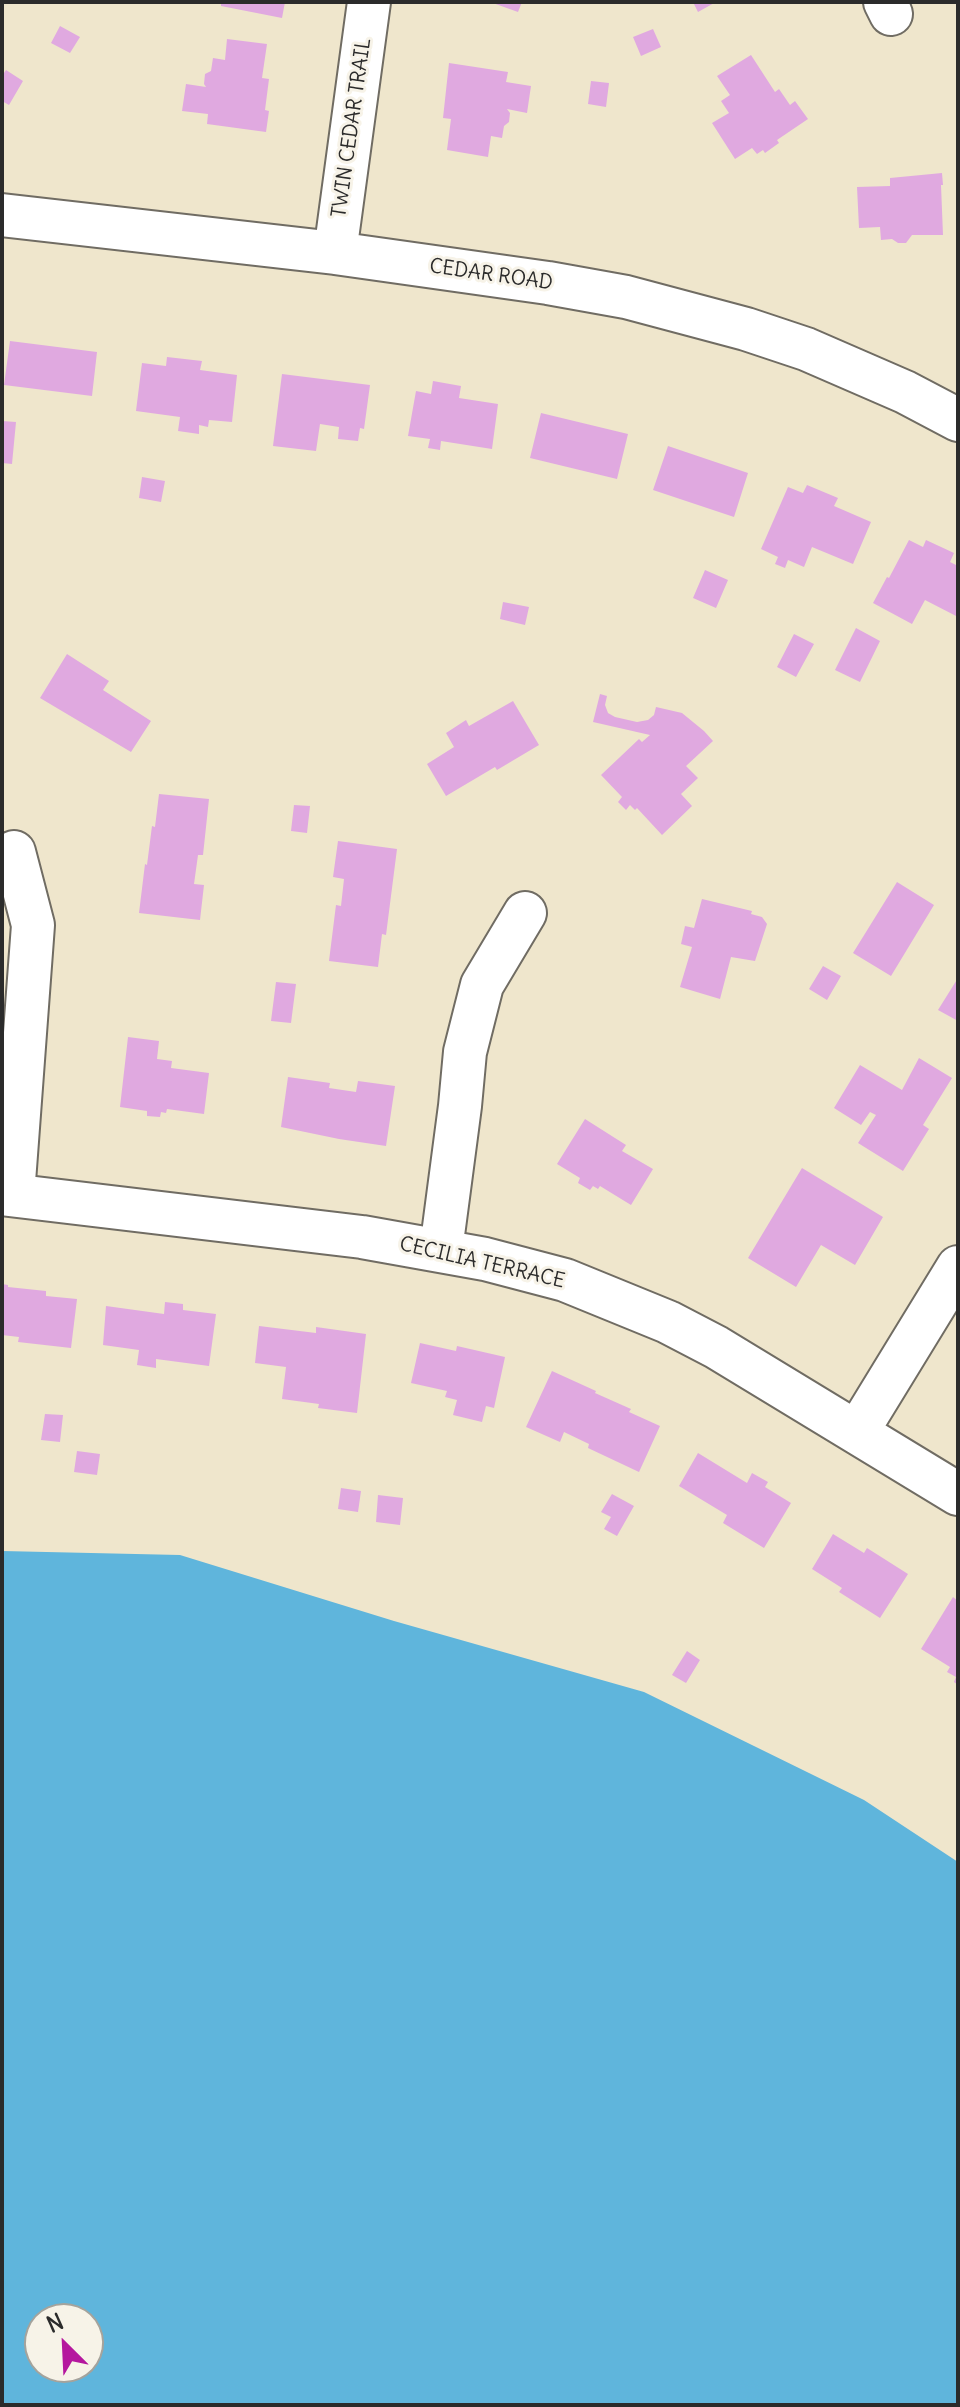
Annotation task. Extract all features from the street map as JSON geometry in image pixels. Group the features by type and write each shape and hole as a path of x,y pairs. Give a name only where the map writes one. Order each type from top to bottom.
{"street":[{"name":"TWIN CEDAR TRAIL","path":"335,253 369,2"},
{"name":"CEDAR ROAD","path":"2,215 335,253 626,297 806,349 905,392 958,420"},
{"path":"7,1194 33,925 14,852"},
{"path":"441,1250 465,1052 482,985 525,913"},
{"name":"CECILIA TERRACE","path":"7,1194 362,1237 485,1259 565,1280 668,1322 716,1347 958,1494"},
{"path":"857,1432 958,1267"}],"water":[{"path":"2,1551 180,1555 394,1621 644,1692 864,1800 958,1862 958,2405 2,2405"}],"building":[{"path":"221,2 285,2 282,18 221,6"},
{"path":"490,2 522,2 518,12"},
{"path":"693,2 716,2 698,12"},
{"path":"60,26 80,37 70,53 51,43"},
{"path":"653,29 661,47 641,56 633,37"},
{"path":"227,39 267,44 262,78 269,79 266,132 207,124 208,114 182,111 186,84 206,87 205,74 211,71 213,58 225,60"},
{"path":"751,55 775,92 779,89 790,105 795,101 808,119 777,140 779,143 765,153 763,150 757,154 752,148 735,159 712,123 729,113 721,101 730,95 717,76"},
{"path":"449,63 508,72 506,82 531,86 527,113 507,109 509,122 504,126 502,138 491,136 488,157 447,150 451,119 443,118"},
{"path":"6,70 23,81 9,105 2,101 2,76"},
{"path":"591,81 609,83 606,107 588,104"},
{"path":"942,173 943,235 912,235 906,243 898,243 892,239 881,240 880,227 859,228 857,187 890,186 890,178"},
{"path":"10,341 97,352 92,396 4,385"},
{"path":"167,357 202,361 200,370 237,375 232,422 209,420 208,427 199,425 199,434 178,431 180,417 136,411 142,363 166,366"},
{"path":"282,374 370,385 364,429 360,428 358,441 338,439 339,427 320,424 316,451 273,446"},
{"path":"433,381 461,386 459,398 498,404 492,449 441,441 440,450 428,448 430,439 408,436 416,391 431,394"},
{"path":"541,413 628,434 617,479 530,458"},
{"path":"2,421 16,422 12,464 2,463"},
{"path":"668,446 748,473 734,517 653,490"},
{"path":"142,477 165,481 161,502 139,498"},
{"path":"807,485 838,498 834,506 871,522 853,564 812,547 804,567 788,560 785,568 775,564 778,557 761,549 788,487 803,493"},
{"path":"909,540 923,547 926,540 954,553 950,562 958,566 958,617 925,600 912,624 873,603"},
{"path":"705,570 728,580 716,608 693,598"},
{"path":"503,602 529,607 525,625 500,619"},
{"path":"856,628 880,641 860,682 835,670"},
{"path":"794,634 814,644 796,677 777,667"},
{"path":"67,654 109,681 103,690 151,721 131,752 40,698"},
{"path":"600,694 607,696 605,705 608,713 615,717 637,722 648,720 654,715 656,707 682,713 713,741 686,766 698,778 681,794 692,806 662,835 637,808 635,810 630,805 626,810 618,802 622,797 601,775 639,739 642,742 650,735 593,722"},
{"path":"513,701 539,745 446,796 427,764 454,747 446,733 466,720 469,726"},
{"path":"159,794 209,799 203,855 198,855 194,884 204,885 200,920 139,913"},
{"path":"294,805 310,806 307,833 291,831"},
{"path":"338,841 397,849 386,935 382,934 378,967 329,961 336,905 341,906 344,879 333,877"},
{"path":"897,882 934,905 891,976 853,953"},
{"path":"702,899 752,911 751,914 762,917 767,924 755,961 731,957 720,999 680,987 692,947 681,944 685,926 694,928"},
{"path":"823,966 841,976 827,1000 809,989"},
{"path":"958,978 958,1021 938,1010"},
{"path":"276,982 296,984 291,1023 271,1021"},
{"path":"128,1037 159,1041 157,1059 172,1061 171,1068 209,1073 204,1114 167,1109 166,1113 161,1112 160,1117 147,1116 147,1111 120,1107"},
{"path":"919,1058 952,1078 923,1125 929,1129 903,1171 858,1143 876,1115 870,1112 861,1125 834,1108 860,1065 902,1090"},
{"path":"288,1077 330,1083 329,1088 356,1092 358,1081 395,1086 386,1146 281,1127"},
{"path":"585,1119 626,1145 622,1151 653,1169 631,1205 600,1186 598,1189 593,1186 590,1190 578,1183 580,1178 557,1164"},
{"path":"802,1168 883,1217 855,1265 821,1245 796,1287 748,1258"},
{"path":"2,1284 46,1291 46,1296 77,1299 71,1348 18,1342 19,1337 2,1335"},
{"path":"165,1302 183,1304 183,1310 216,1314 209,1366 156,1359 156,1368 137,1365 139,1350 103,1345 106,1306 164,1314"},
{"path":"259,1326 316,1333 316,1327 366,1334 357,1413 282,1399 286,1367 255,1363"},
{"path":"420,1343 456,1351 457,1346 505,1357 494,1408 486,1406 482,1422 453,1415 457,1400 445,1397 447,1391 411,1383"},
{"path":"552,1371 660,1426 639,1472 588,1448 589,1444 564,1432 560,1442 526,1427"},
{"path":"45,1414 63,1415 60,1442 41,1440"},
{"path":"77,1451 100,1454 97,1475 74,1472"},
{"path":"698,1453 747,1483 752,1473 768,1482 765,1487 791,1503 764,1548 723,1523 727,1515 679,1486"},
{"path":"341,1488 361,1491 358,1512 338,1509"},
{"path":"612,1494 634,1506 617,1536 604,1529 611,1517 601,1512"},
{"path":"378,1495 403,1498 400,1525 376,1522"},
{"path":"833,1534 864,1553 867,1548 908,1574 880,1618 839,1592 842,1588 812,1569"},
{"path":"953,1597 958,1601 958,1685 954,1682 956,1677 947,1672 950,1667 921,1649"},
{"path":"687,1651 700,1660 686,1683 672,1675"}]}
